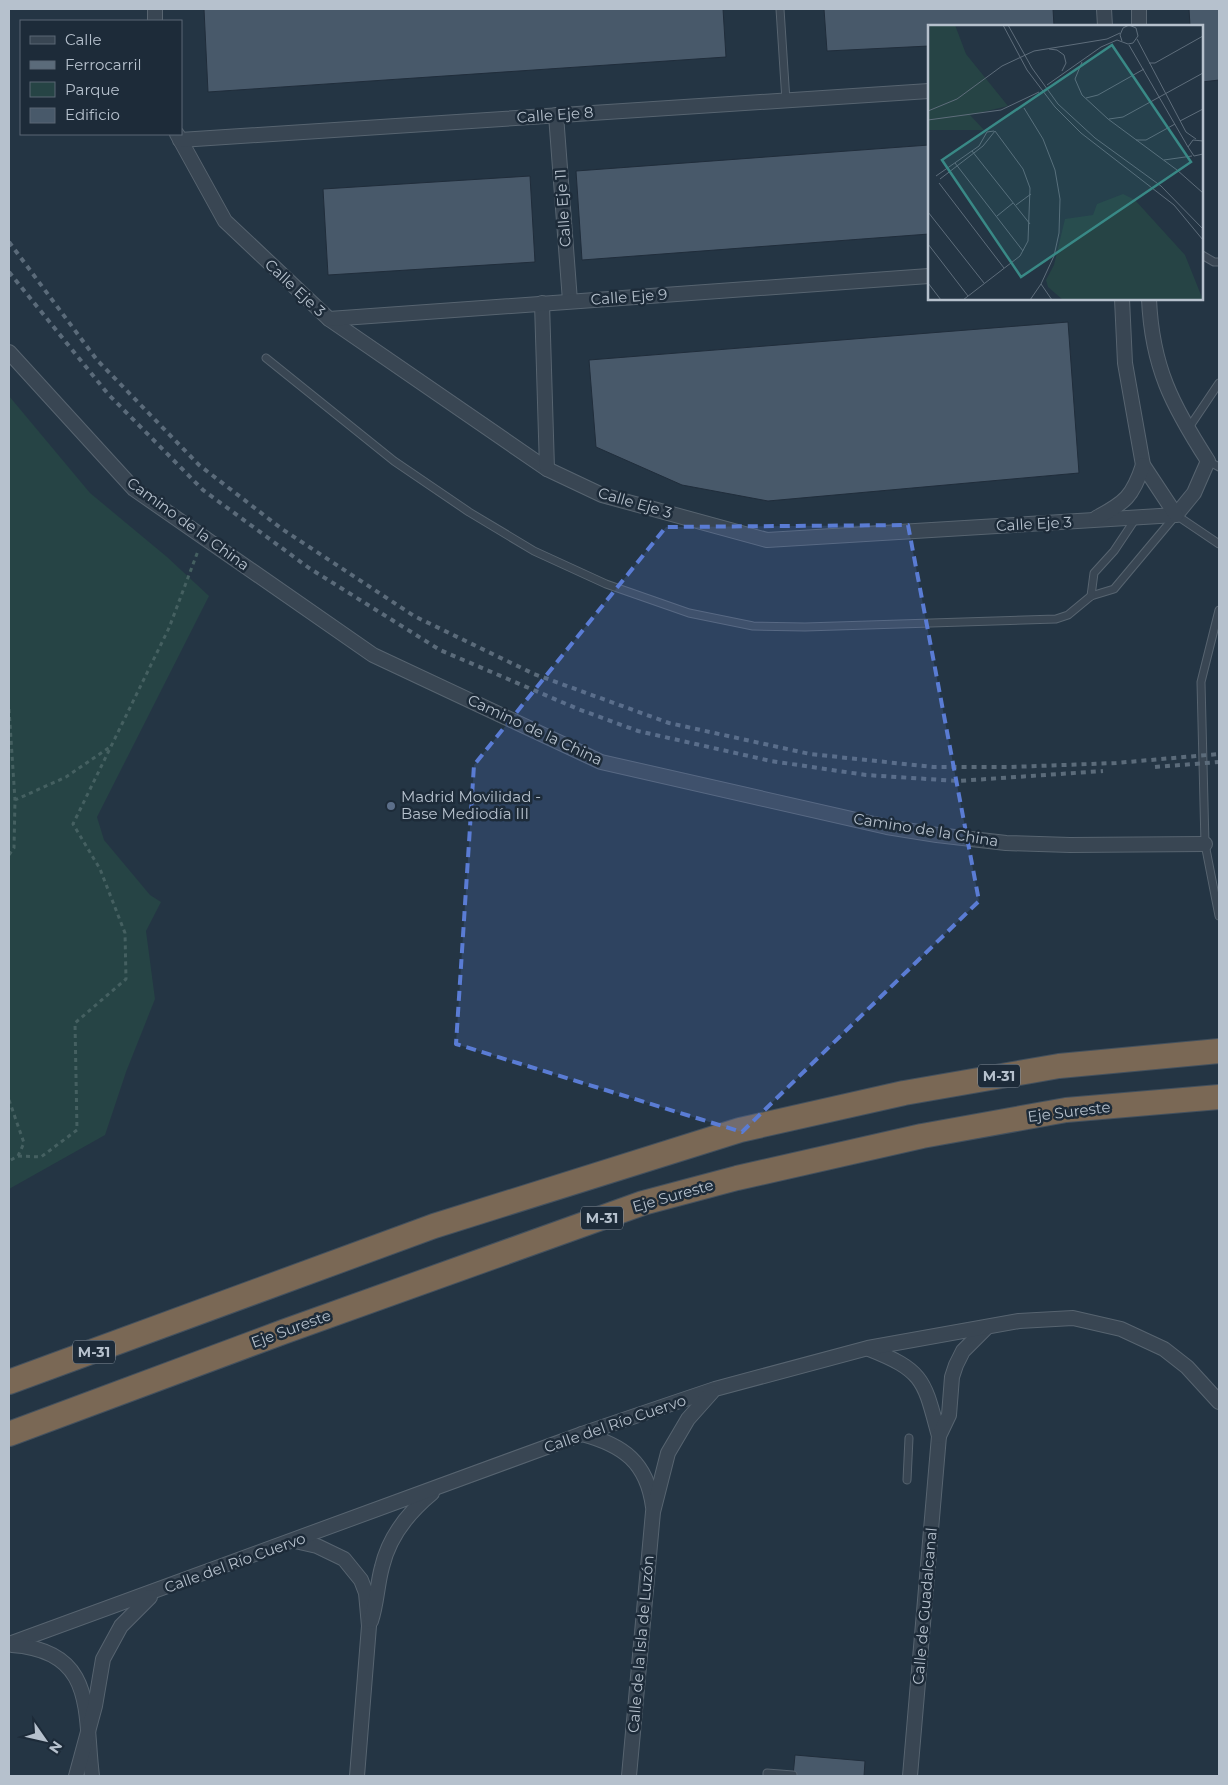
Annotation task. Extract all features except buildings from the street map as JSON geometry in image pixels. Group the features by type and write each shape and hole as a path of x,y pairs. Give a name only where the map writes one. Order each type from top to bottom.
{"highway":[{"name":"M-31","path":"9,1382 434,1226 740,1130 904,1093 1059,1066 1219,1051"},
{"name":"Eje Sureste","path":"9,1434 283,1332 643,1203 737,1178 922,1136 1066,1110 1219,1097"}],"street":[{"path":"1104,9 1105,25"},
{"path":"1139,9 1139,25"},
{"name":"Calle Eje 8","path":"179,137 786,102 928,91"},
{"name":"Calle Eje 11","path":"556,115 570,301"},
{"name":"Calle Eje 3","path":"179,137 225,221 329,319 547,469 602,495 766,540 1090,521 1116,508 1136,488 1143,465"},
{"name":"Calle Eje 9","path":"329,319 928,276"},
{"path":"1122,300 1125,363 1143,465 1176,515"},
{"path":"1090,521 1176,515 1214,464 1187,429 1167,391 1150,332 1149,300"},
{"path":"542,303 547,469"},
{"name":"Camino de la China","path":"9,352 134,488 373,655 601,762 887,827 937,835 1006,843 1070,846 1205,844"},
{"name":"Calle del Río Cuervo","path":"9,1644 295,1541 582,1434 715,1389 868,1348 1035,1319 1073,1318 1122,1329 1164,1349 1187,1367 1219,1402"},
{"name":"Calle de Guadalcanal","path":"939,1436 949,1415 952,1377 956,1365 969,1344 988,1326"},
{"name":"Calle de Guadalcanal","path":"868,1348 906,1365 917,1375 930,1399 939,1436 910,1776"},
{"name":"Calle de la Isla de Luzón","path":"629,1776 653,1512 662,1470 674,1441 688,1420 715,1389"},
{"name":"Calle de la Isla de Luzón","path":"582,1434 611,1444 624,1451 635,1461 644,1475 651,1492 653,1512"},
{"path":"357,1776 370,1626 376,1604 382,1564 392,1540 415,1509 438,1487"},
{"path":"295,1541 332,1552 354,1569 366,1594 370,1626"},
{"path":"76,1776 87,1736 103,1659 111,1641 137,1608 157,1591"},
{"path":"9,1644 29,1646 45,1651 68,1666 84,1693 92,1776"}],"lane":[{"path":"780,9 786,102"},
{"path":"1203,256 1214,262 1219,262"},
{"path":"266,358 394,461 469,512 534,551 606,584 689,613 752,626 796,627 1056,619 1068,615 1091,596 1114,589 1176,515 1219,544"},
{"path":"1187,429 1219,383"},
{"path":"1091,596 1094,573 1114,550 1136,518"},
{"path":"1219,610 1200,682 1205,844 1219,916"},
{"path":"907,1480 909,1438"},
{"path":"767,1776 768,1773 793,1775"}],"path":[{"path":"9,1161 18,1156 41,1157 77,1130 75,1023 126,979 126,933 100,869 73,824 168,628 204,537"},
{"path":"9,709 15,800 14,848 9,855"},
{"path":"15,800 66,777 110,747"},
{"path":"9,1100 24,1143 18,1156"}],"highlighted area":[{"path":"908,525 979,901 742,1132 456,1044 474,765 666,527"}],"green space":[{"path":"9,396 90,493 167,557 209,596 97,817 104,840 150,895 161,902 146,931 155,999 126,1072 105,1135 9,1189"}],"railway":[{"path":"9,242 97,360 199,465 282,529 414,616 534,674 669,723 810,754 933,767 1011,767 1116,763 1219,754"},
{"path":"9,272 108,394 203,490 309,568 440,650 578,709 638,731 771,761 866,775 958,781 1103,771"},
{"path":"1155,767 1219,762"}],"place":[{"name":"Madrid Movilidad - Base Mediodía III","path":"391,806"}]}
